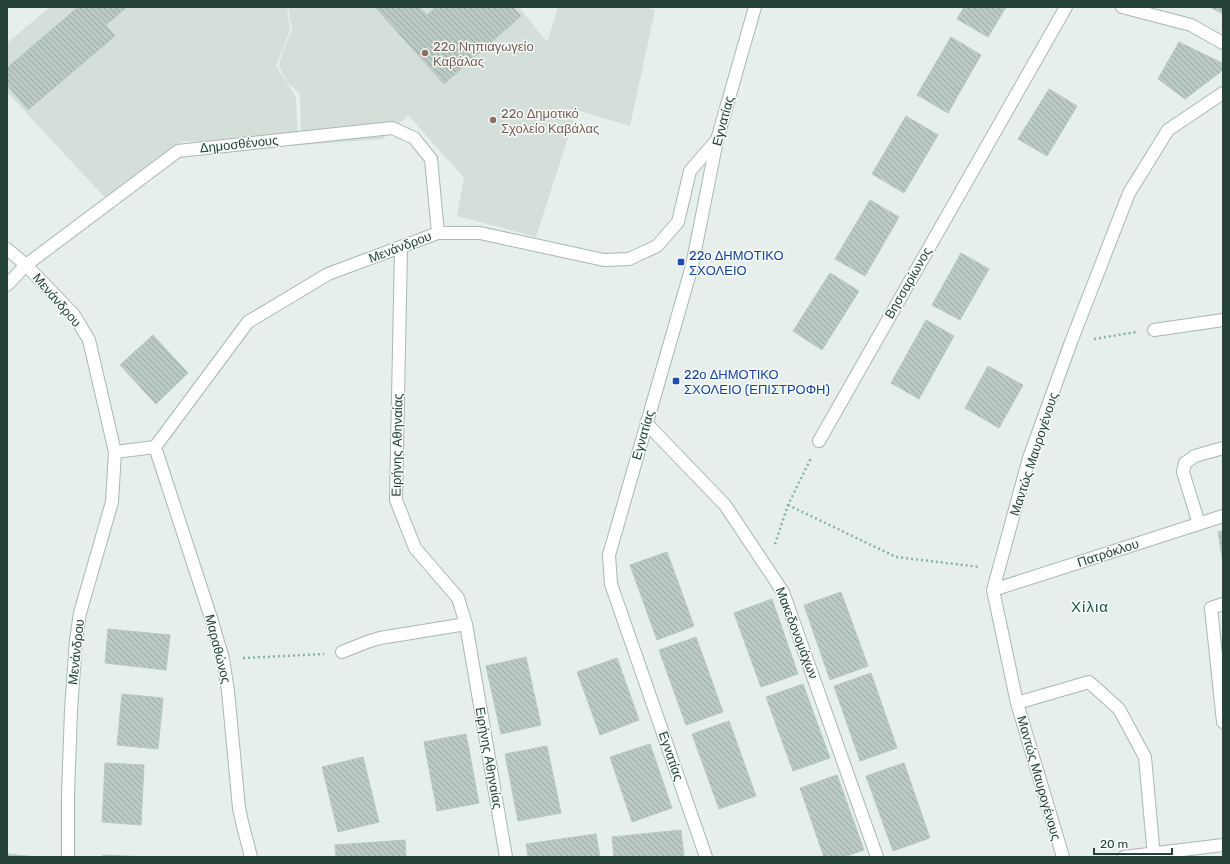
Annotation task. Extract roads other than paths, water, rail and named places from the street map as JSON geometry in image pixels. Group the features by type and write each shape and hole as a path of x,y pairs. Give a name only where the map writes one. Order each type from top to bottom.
{"street":[{"name":"Εγνατίας","path":"706,857 611,584 609,555 692,266 717,140 755,7"},
{"name":"Βησσαρίωνος","path":"819,440 1066,7"},
{"path":"1122,7 1191,25 1223,43"},
{"name":"Μαντώς Μαυρογένους","path":"1063,857 1017,703 993,590 1029,458 1071,342 1129,193 1168,130 1223,94"},
{"name":"Δημοσθένους","path":"7,285 26,265 178,151 392,128 414,138 431,159 438,233"},
{"name":"Μενάνδρου","path":"155,447 248,322 328,274 438,233 480,233 604,260 629,260 657,246 678,222 690,171 717,140"},
{"name":"Ειρήνης Αθηναίας","path":"401,248 396,500 415,548 458,598 466,624 506,857"},
{"name":"Μενάνδρου","path":"7,249 26,265 74,315 89,340 115,452 112,502 80,613 76,640 70,718 68,857"},
{"path":"1154,330 1223,320"},
{"name":"Μακεδονομάχων","path":"646,423 725,505 783,592 877,857"},
{"path":"115,452 155,447"},
{"name":"Μαραθώνος","path":"155,447 223,659 228,692 239,808 252,857"},
{"path":"1199,524 1183,472 1185,462 1195,456 1223,448"},
{"name":"Πατρόκλου","path":"993,590 1223,516"},
{"path":"1223,604 1211,608 1223,722"},
{"path":"342,652 380,638 466,624"},
{"path":"1017,703 1089,682 1119,709 1145,757 1153,855"},
{"path":"1124,857 1153,855 1223,845"}],"place":[{"name":"22ο Νηπιαγωγείο Καβάλας","path":"425,53"},
{"name":"22ο Δημοτικό Σχολείο Καβάλας","path":"493,120"},
{"name":"22ο ΔΗΜΟΤΙΚΟ ΣΧΟΛΕΙΟ","path":"681,262"},
{"name":"22ο ΔΗΜΟΤΙΚΟ ΣΧΟΛΕΙΟ (ΕΠΙΣΤΡΟΦΗ)","path":"676,381"}],"district":[{"name":"Χίλια","path":"1090,607"}]}
